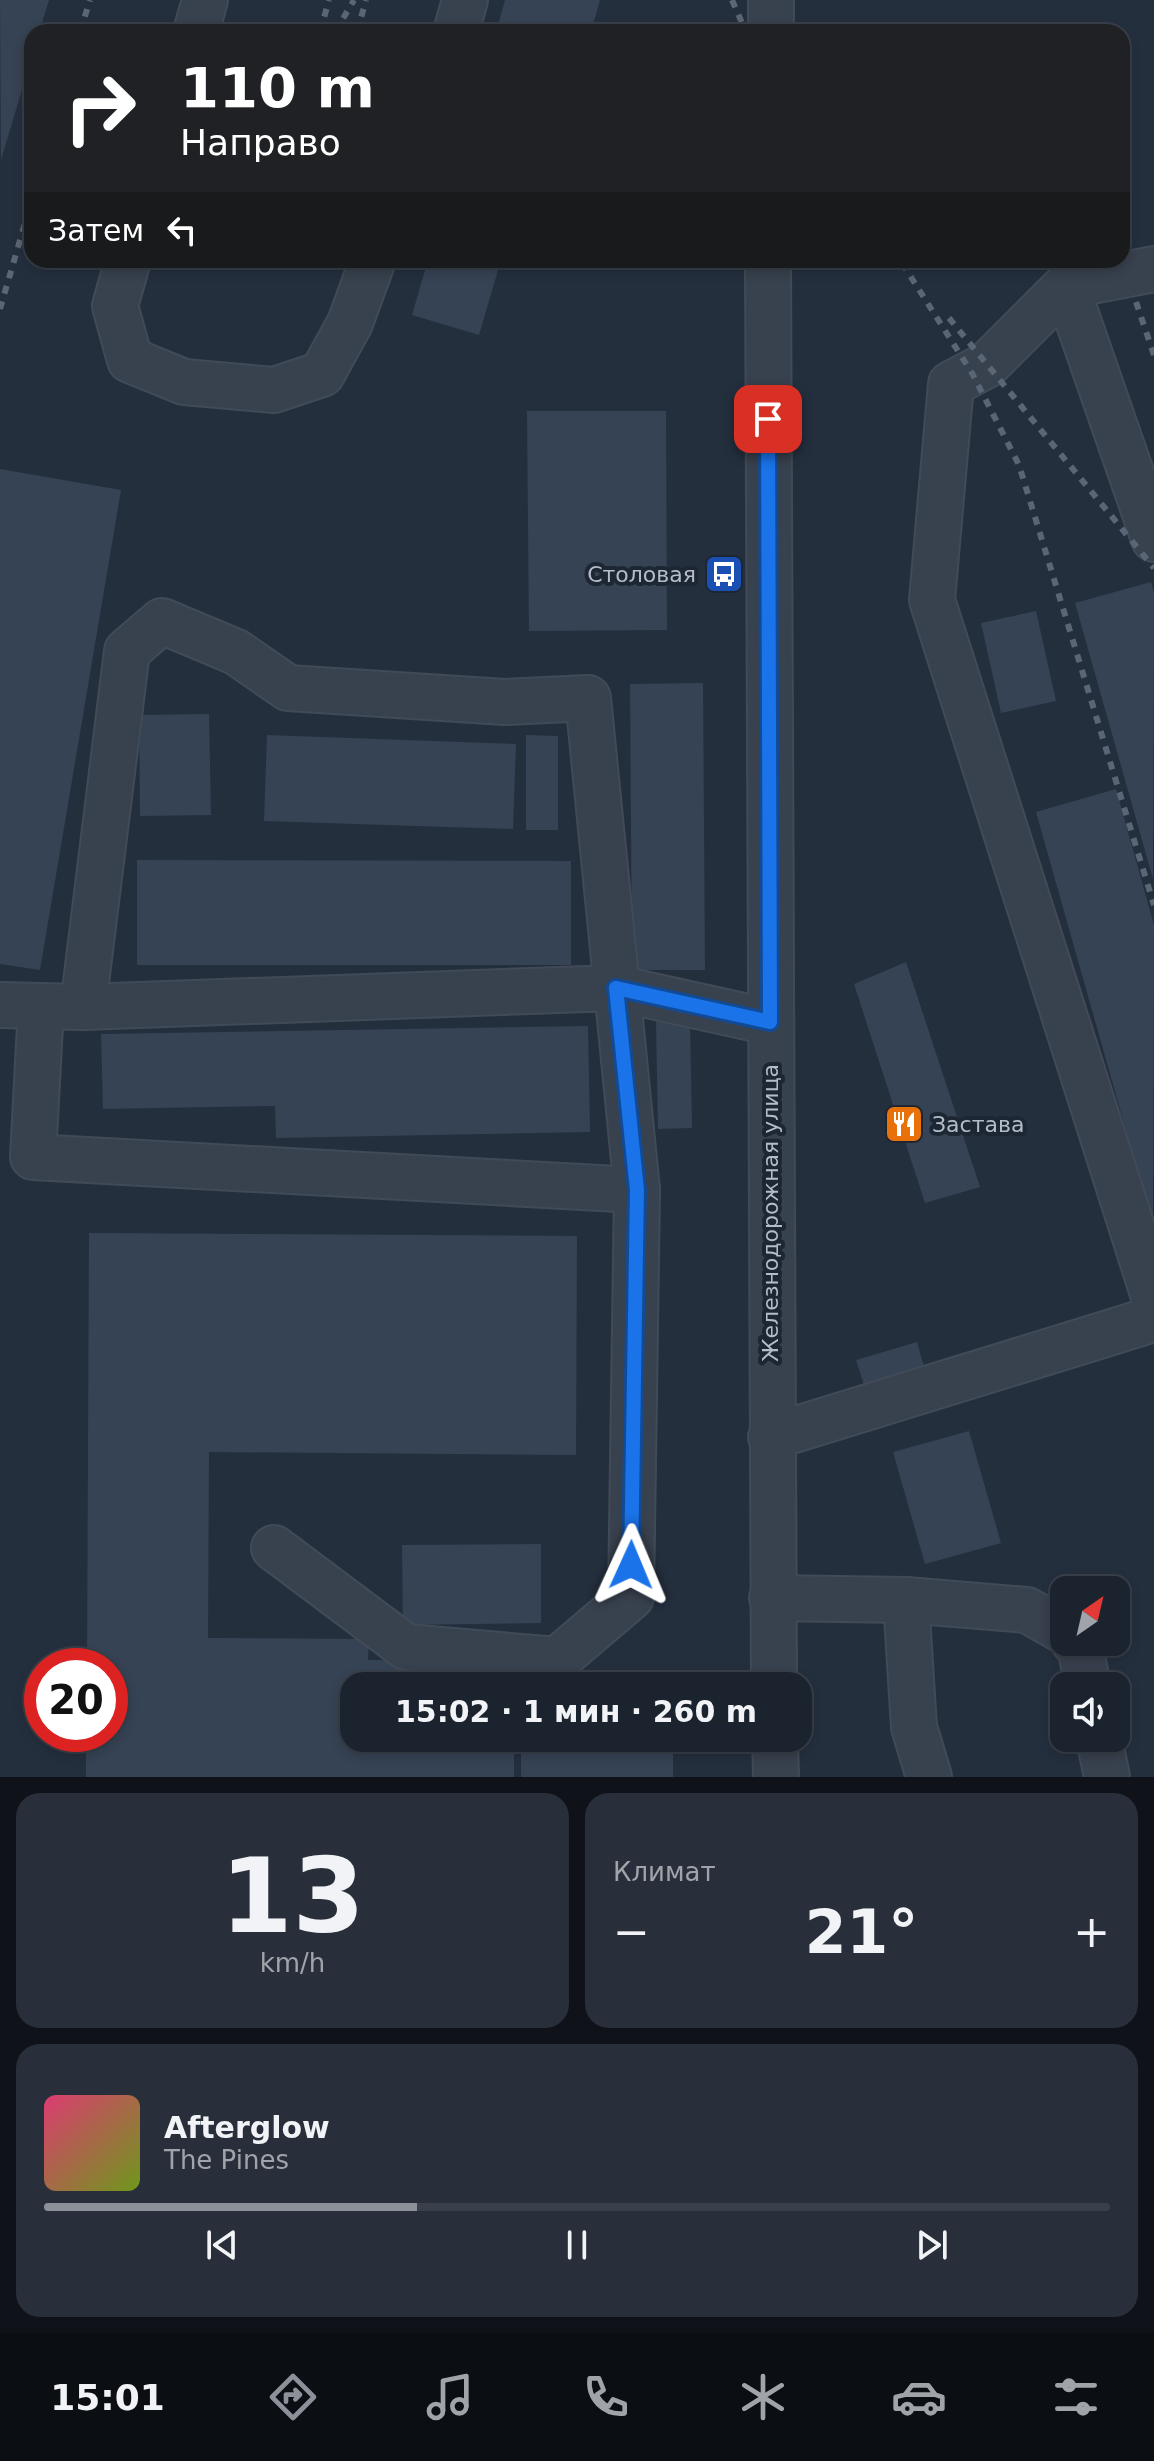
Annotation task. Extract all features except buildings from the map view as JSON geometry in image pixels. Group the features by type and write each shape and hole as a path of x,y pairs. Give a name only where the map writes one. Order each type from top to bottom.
{"street":[{"path":"198,24 205,0"},
{"path":"458,24 465,0"},
{"path":"771,0 771,24"},
{"path":"126,268 115,306 130,360 184,382 274,390 322,374 350,323 370,268"},
{"name":"Железнодорожная улица","path":"768,268 774,1672"},
{"path":"1154,269 1066,286 987,365 951,384 932,600 1154,1297"},
{"path":"1066,286 1154,539"},
{"path":"274,1548 406,1647 557,1660 631,1597 637,1190 588,698 505,702 288,688 236,652 162,621 127,651 41,1006 33,1157 637,1190"},
{"path":"41,1006 616,988 770,1022"},
{"path":"771,1437 1154,1319"},
{"path":"772,1598 906,1600 1027,1610 1050,1623"},
{"path":"906,1600 914,1727 929,1777"},
{"path":"775,1752 776,1777"},
{"path":"1102,1752 1107,1777"}],"railway":[{"path":"82,24 90,0"},
{"path":"322,24 329,0"},
{"path":"340,24 354,0"},
{"path":"359,24 366,0"},
{"path":"732,0 742,24"},
{"path":"0,309 24,226"},
{"path":"905,268 972,373 1019,465 1154,905"},
{"path":"1136,302 1154,355"},
{"path":"949,318 1154,568"}],"place":[{"name":"Столовая","path":"724,574"},
{"name":"Застава","path":"904,1124"}],"route":[{"path":"631,1565 637,1190 616,988 770,1022 768,419"}]}
